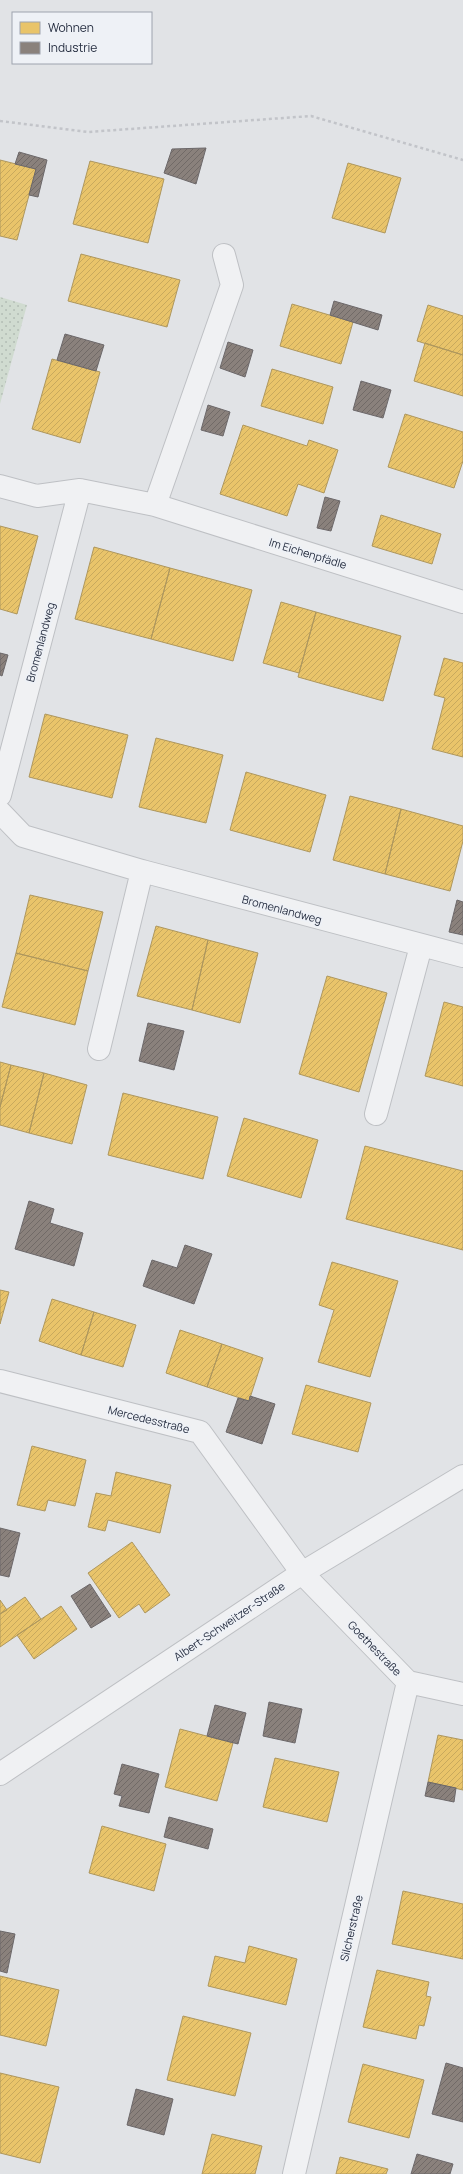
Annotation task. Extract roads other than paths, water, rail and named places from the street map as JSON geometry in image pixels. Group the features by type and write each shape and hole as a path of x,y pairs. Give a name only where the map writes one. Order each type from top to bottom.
{"street":[{"path":"155,505 232,285 224,255"},
{"name":"Im Eichenpfädle","path":"0,486 37,496 80,490 155,505 462,598"},
{"name":"Bromenlandweg","path":"0,796 80,490"},
{"name":"Bromenlandweg","path":"0,812 23,836 142,871 463,956"},
{"path":"99,1049 142,871"},
{"path":"376,1114 421,946"},
{"name":"Mercedesstraße","path":"0,1381 200,1432 302,1573"},
{"name":"Albert-Schweitzer-Straße","path":"0,1774 302,1573 463,1476"},
{"name":"Goethestraße","path":"302,1573 408,1682 463,1694"},
{"name":"Silcherstraße","path":"294,2174 408,1682"}]}
